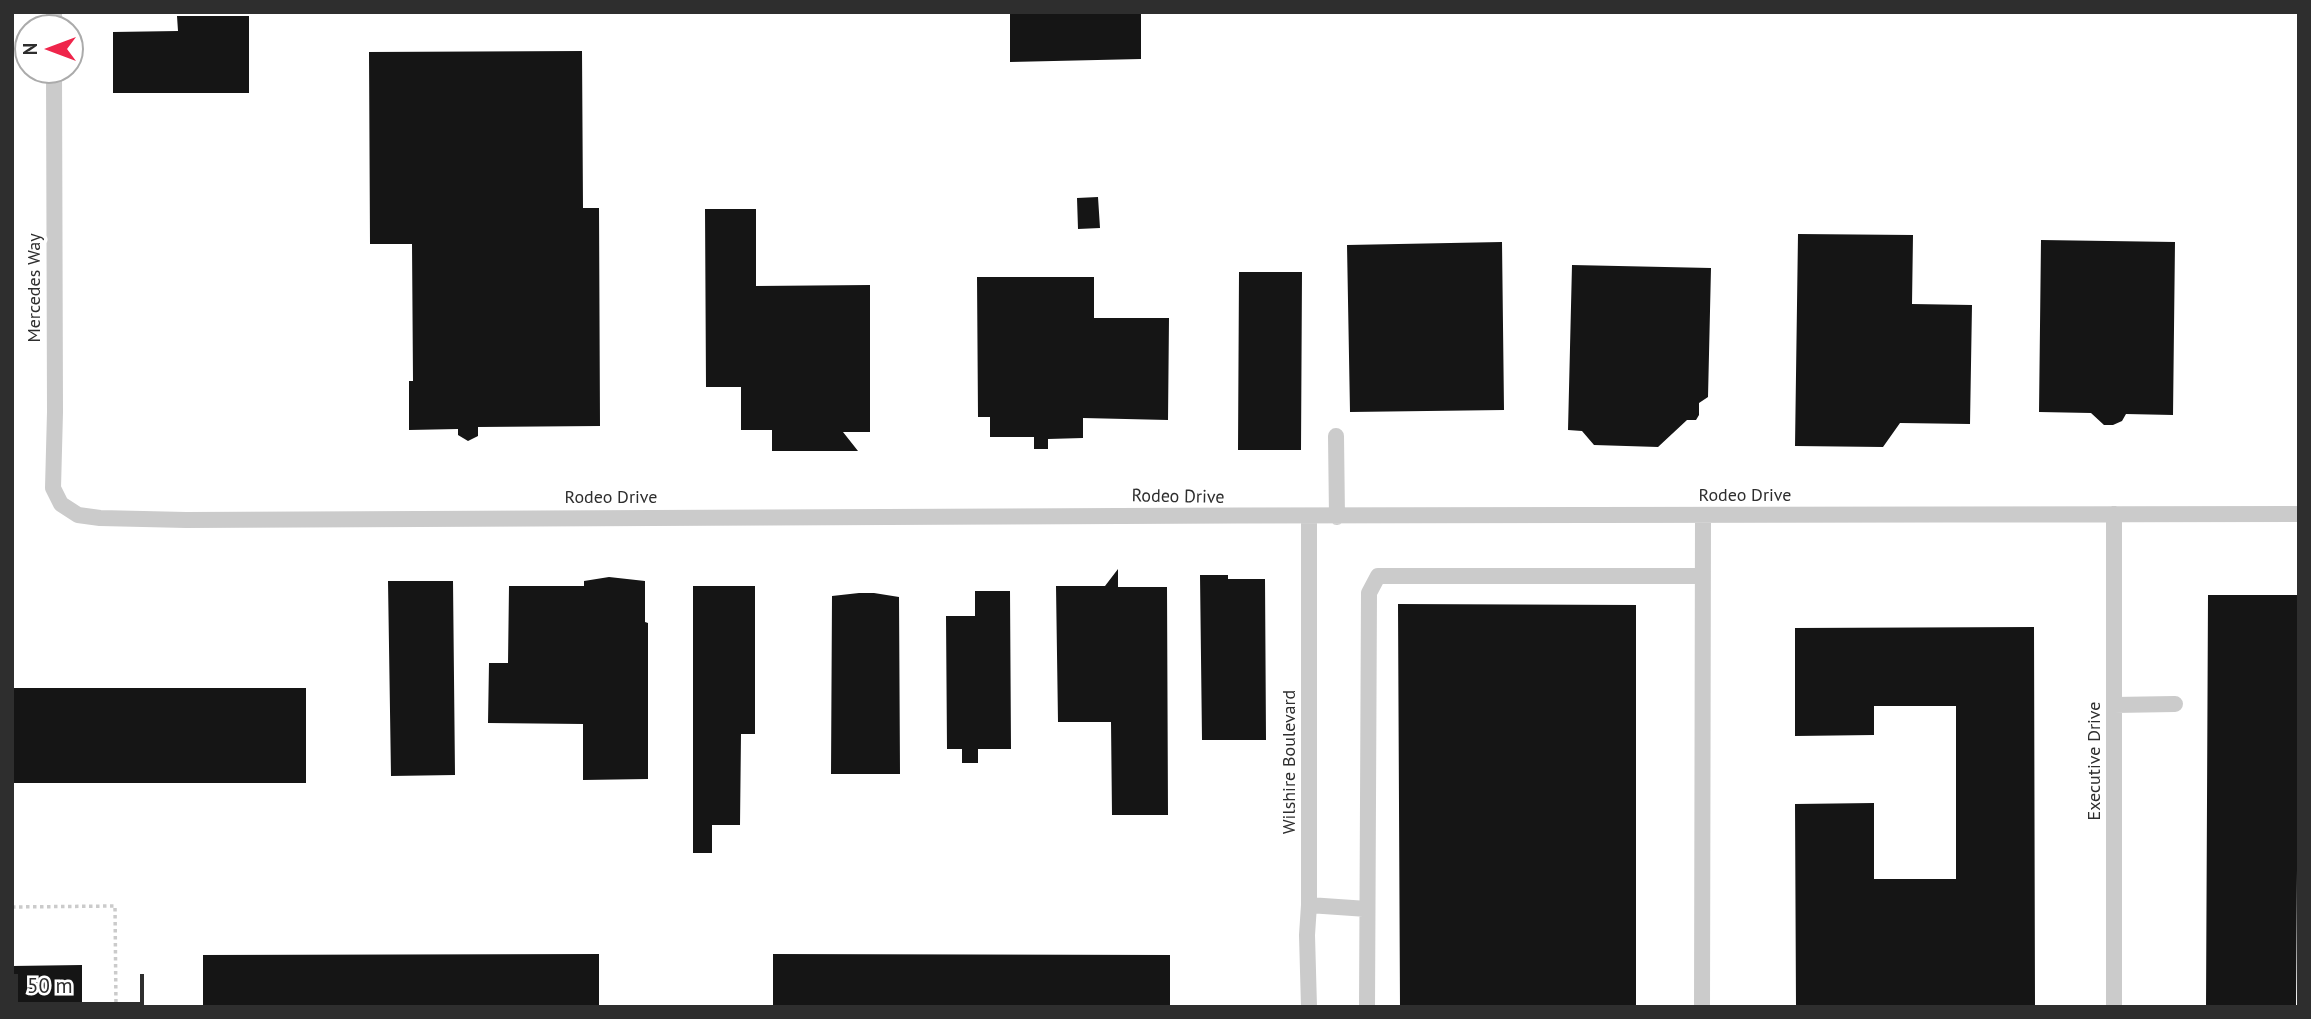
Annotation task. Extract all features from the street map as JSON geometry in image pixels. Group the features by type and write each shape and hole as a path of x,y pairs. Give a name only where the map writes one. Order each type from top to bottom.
{"street":[{"name":"Mercedes Way","path":"54,84 53,488 61,504"},
{"path":"1336,436 1337,517"},
{"name":"Rodeo Drive","path":"61,504 78,515 100,518 186,520 1013,515 1337,517 2299,514"},
{"name":"Executive Drive","path":"2114,514 2114,1007"},
{"path":"1702,1007 1703,516"},
{"name":"Wilshire Boulevard","path":"1309,517 1309,1007"},
{"path":"1367,1007 1369,593 1378,576 1702,576"},
{"path":"2114,705 2175,704"},
{"path":"1309,905 1367,909"}],"path":[{"path":"12,907 115,906 116,1007"}],"building":[{"path":"1010,12 1141,12 1141,59 1010,62"},
{"path":"177,16 249,16 249,93 113,93 113,32 178,31"},
{"path":"582,51 583,208 599,208 600,426 478,427 478,436 468,441 458,435 458,429 409,430 409,381 413,381 412,244 370,244 369,52"},
{"path":"1098,197 1100,228 1078,229 1077,198"},
{"path":"705,209 756,209 756,286 870,285 870,432 843,432 858,451 772,451 772,430 741,430 741,387 706,387"},
{"path":"1798,234 1913,235 1912,304 1972,305 1970,424 1900,423 1883,447 1795,446"},
{"path":"2041,240 2175,242 2173,415 2126,414 2122,421 2104,425 2091,413 2039,412"},
{"path":"1502,242 1504,410 1350,412 1347,245"},
{"path":"1572,265 1711,268 1708,397 1699,403 1696,420 1687,420 1658,447 1594,445 1582,431 1568,430"},
{"path":"1239,272 1302,272 1301,450 1238,450"},
{"path":"977,277 1094,277 1094,318 1169,318 1168,420 1083,418 1083,438 1048,439 1048,449 1034,449 1034,437 990,437 990,417 978,417"},
{"path":"1118,569 1118,587 1167,587 1168,815 1112,815 1111,722 1058,722 1056,586 1105,586"},
{"path":"1200,575 1228,575 1228,579 1265,579 1266,740 1202,740"},
{"path":"609,577 645,581 645,622 648,623 648,779 583,780 583,724 488,723 489,663 508,663 509,586 584,586 584,581"},
{"path":"388,581 453,581 455,775 391,776"},
{"path":"693,586 755,586 755,734 741,734 740,825 712,825 712,853 693,853"},
{"path":"975,591 1010,591 1011,749 978,749 978,763 962,763 962,749 947,749 946,616 975,616"},
{"path":"859,593 899,597 900,774 831,774 832,596"},
{"path":"2208,595 2299,595 2296,1007 2206,1007"},
{"path":"1398,604 1636,605 1636,1007 1400,1007"},
{"path":"2034,627 2035,1007 1796,1007 1795,804 1874,803 1874,879 1956,879 1956,706 1874,706 1874,735 1795,736 1795,628"},
{"path":"12,688 306,688 306,783 12,783"},
{"path":"599,954 599,1007 203,1007 203,955"},
{"path":"773,954 1170,955 1170,1007 773,1007"},
{"path":"82,965 82,1007 12,1007 12,966"}]}
